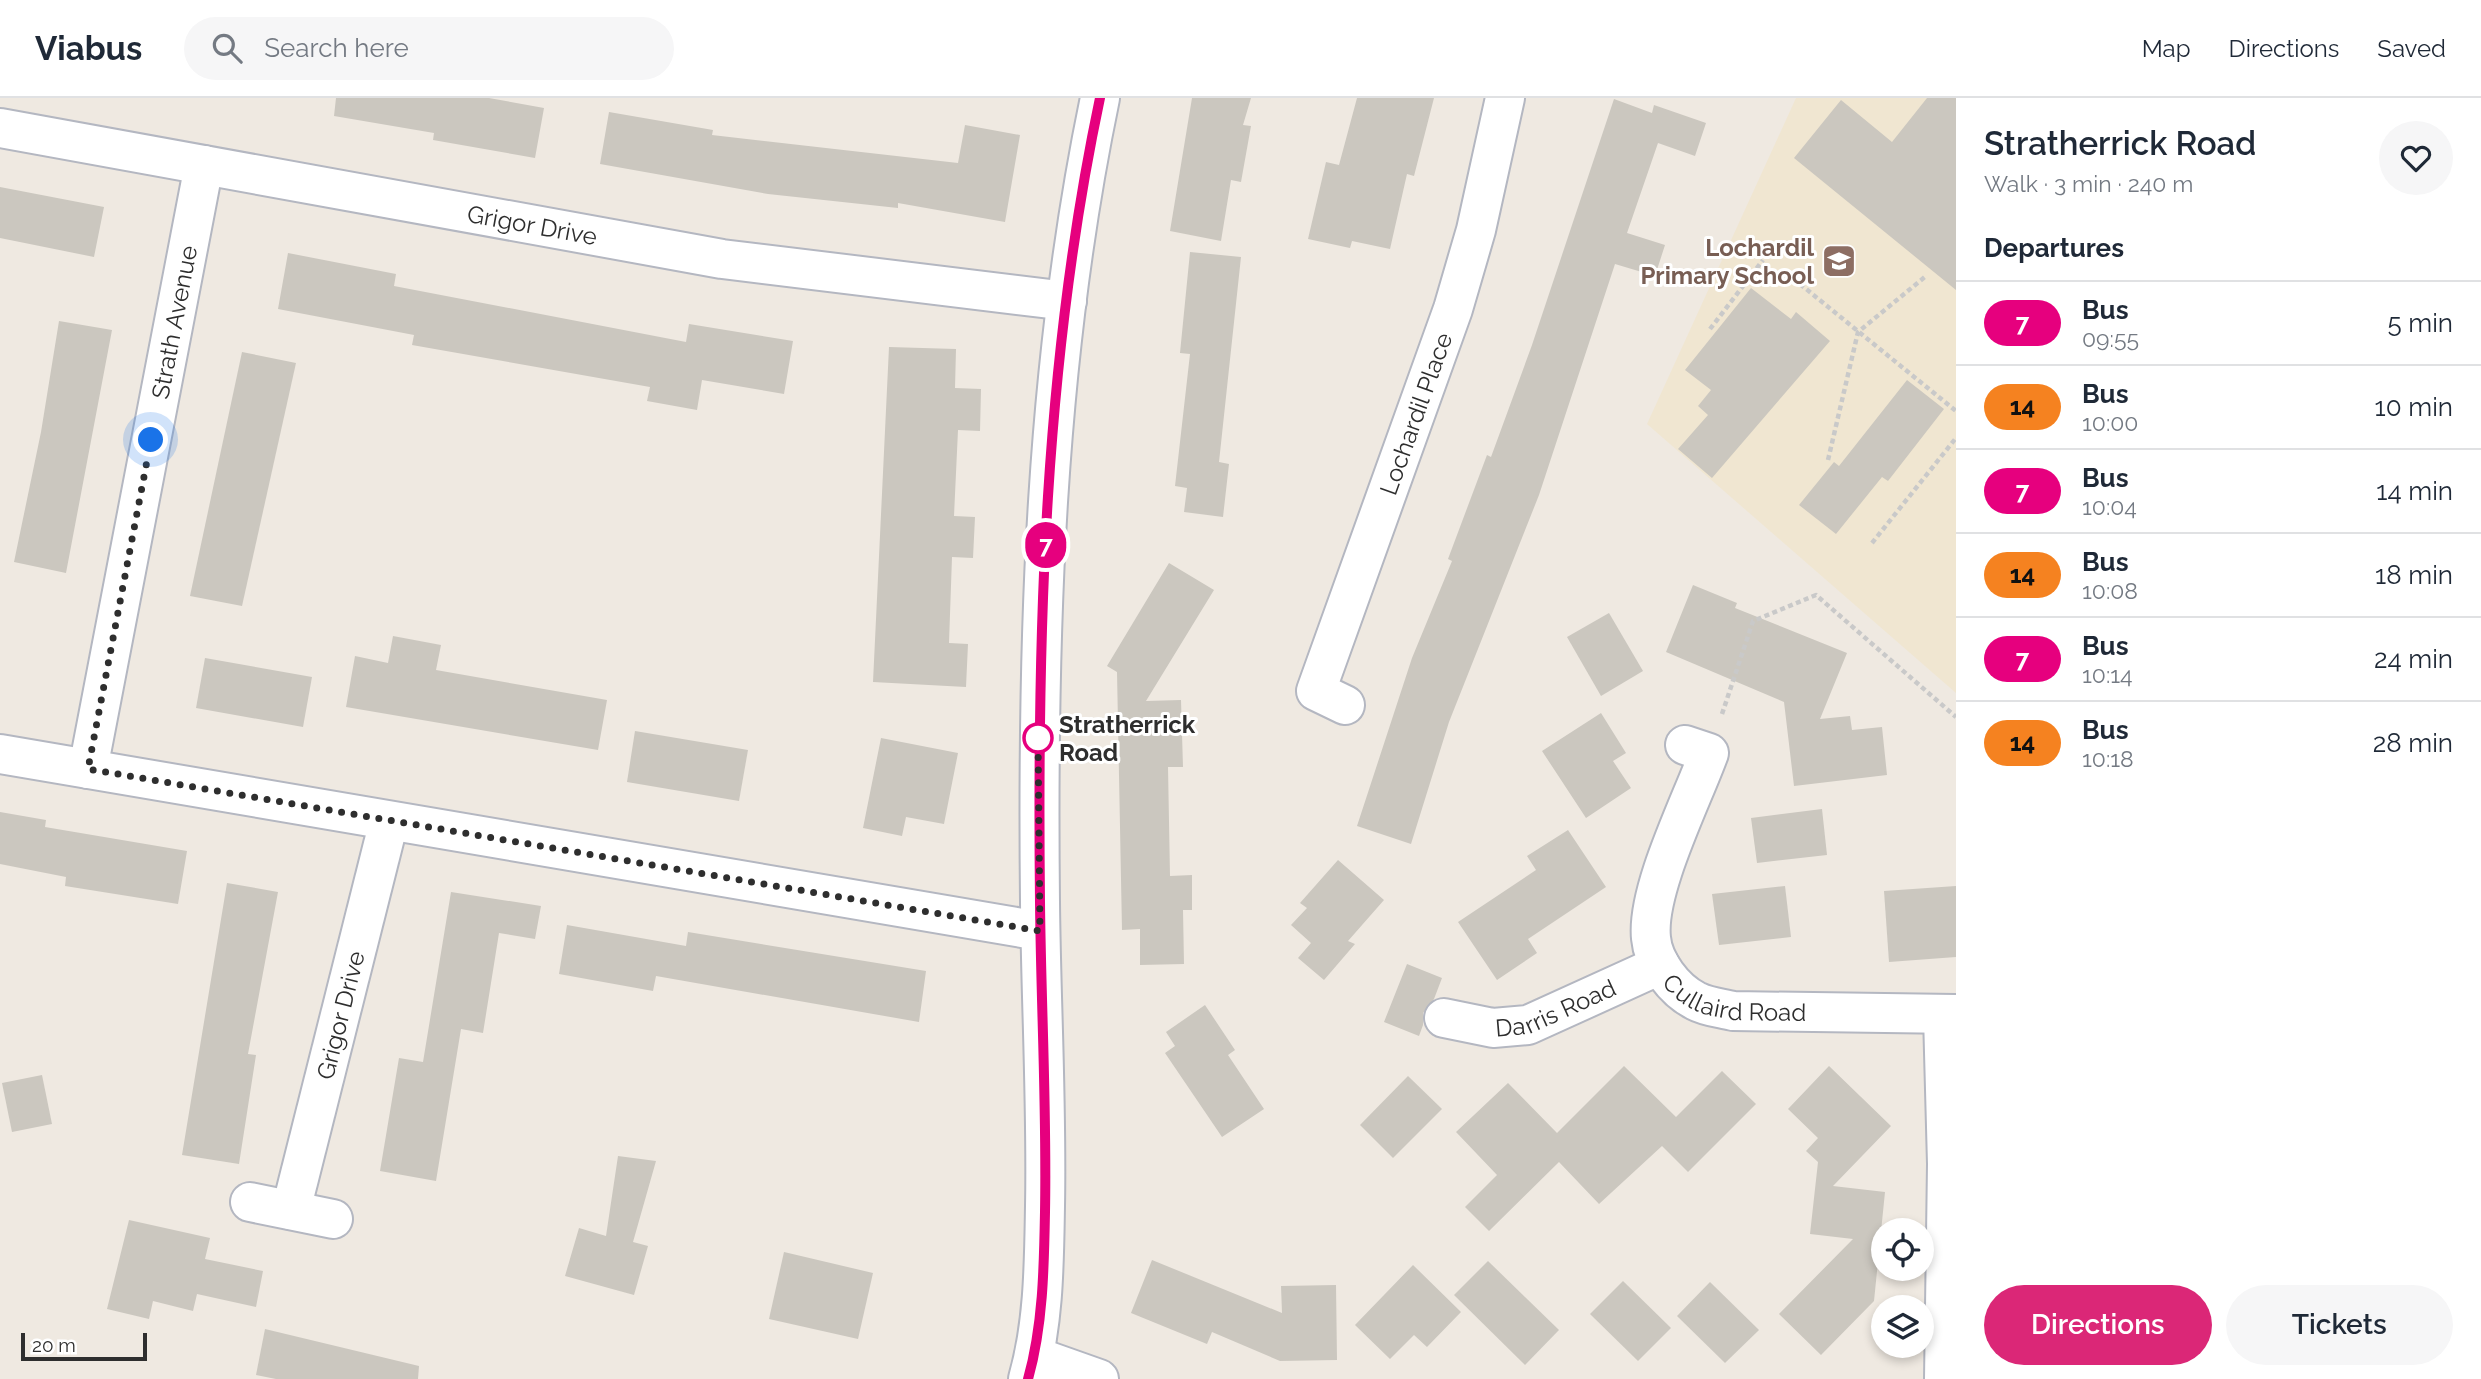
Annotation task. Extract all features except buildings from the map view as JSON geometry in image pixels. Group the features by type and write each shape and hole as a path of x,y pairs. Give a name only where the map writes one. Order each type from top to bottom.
{"street":[{"path":"1099,1379 1031,1367 1044,1269 1046,1161 1038,708 1050,451 1067,301 1100,98"},
{"name":"Lochardil Place","path":"1345,705 1316,691 1453,309 1476,230 1506,98"},
{"name":"Grigor Drive","path":"0,128 722,259 1067,301"},
{"name":"Strath Avenue","path":"88,769 204,165"},
{"name":"Cullaird Road","path":"1697,749 1657,890 1651,939 1660,965 1674,986 1697,1002 1733,1011 1949,1015 1944,1379"},
{"path":"0,754 1040,931"},
{"name":"Grigor Drive","path":"291,1210 388,821"},
{"name":"Darris Road","path":"1445,1015 1493,1028 1528,1025 1660,965"},
{"path":"250,1202 333,1219"}],"path":[{"path":"1710,329 1763,260"},
{"path":"1828,460 1858,332 1926,276"},
{"path":"1800,284 1956,411"},
{"path":"1872,542 1956,438"},
{"path":"1697,749 1753,621 1816,594 1956,717"}],"shaded area":[{"name":"Lochardil Primary School","path":"1796,98 1956,98 1956,693 1647,424"}],"bus line":[{"name":"7","path":"1028,1379 1034,1356 1044,1269 1046,1161 1038,708 1050,451 1067,301 1100,98"}],"place":[{"name":"Lochardil Primary School","path":"1839,261"},
{"name":"Stratherrick Road","path":"1038,738"}],"route":[{"path":"151,440 88,769 1040,931 1038,738"}]}
